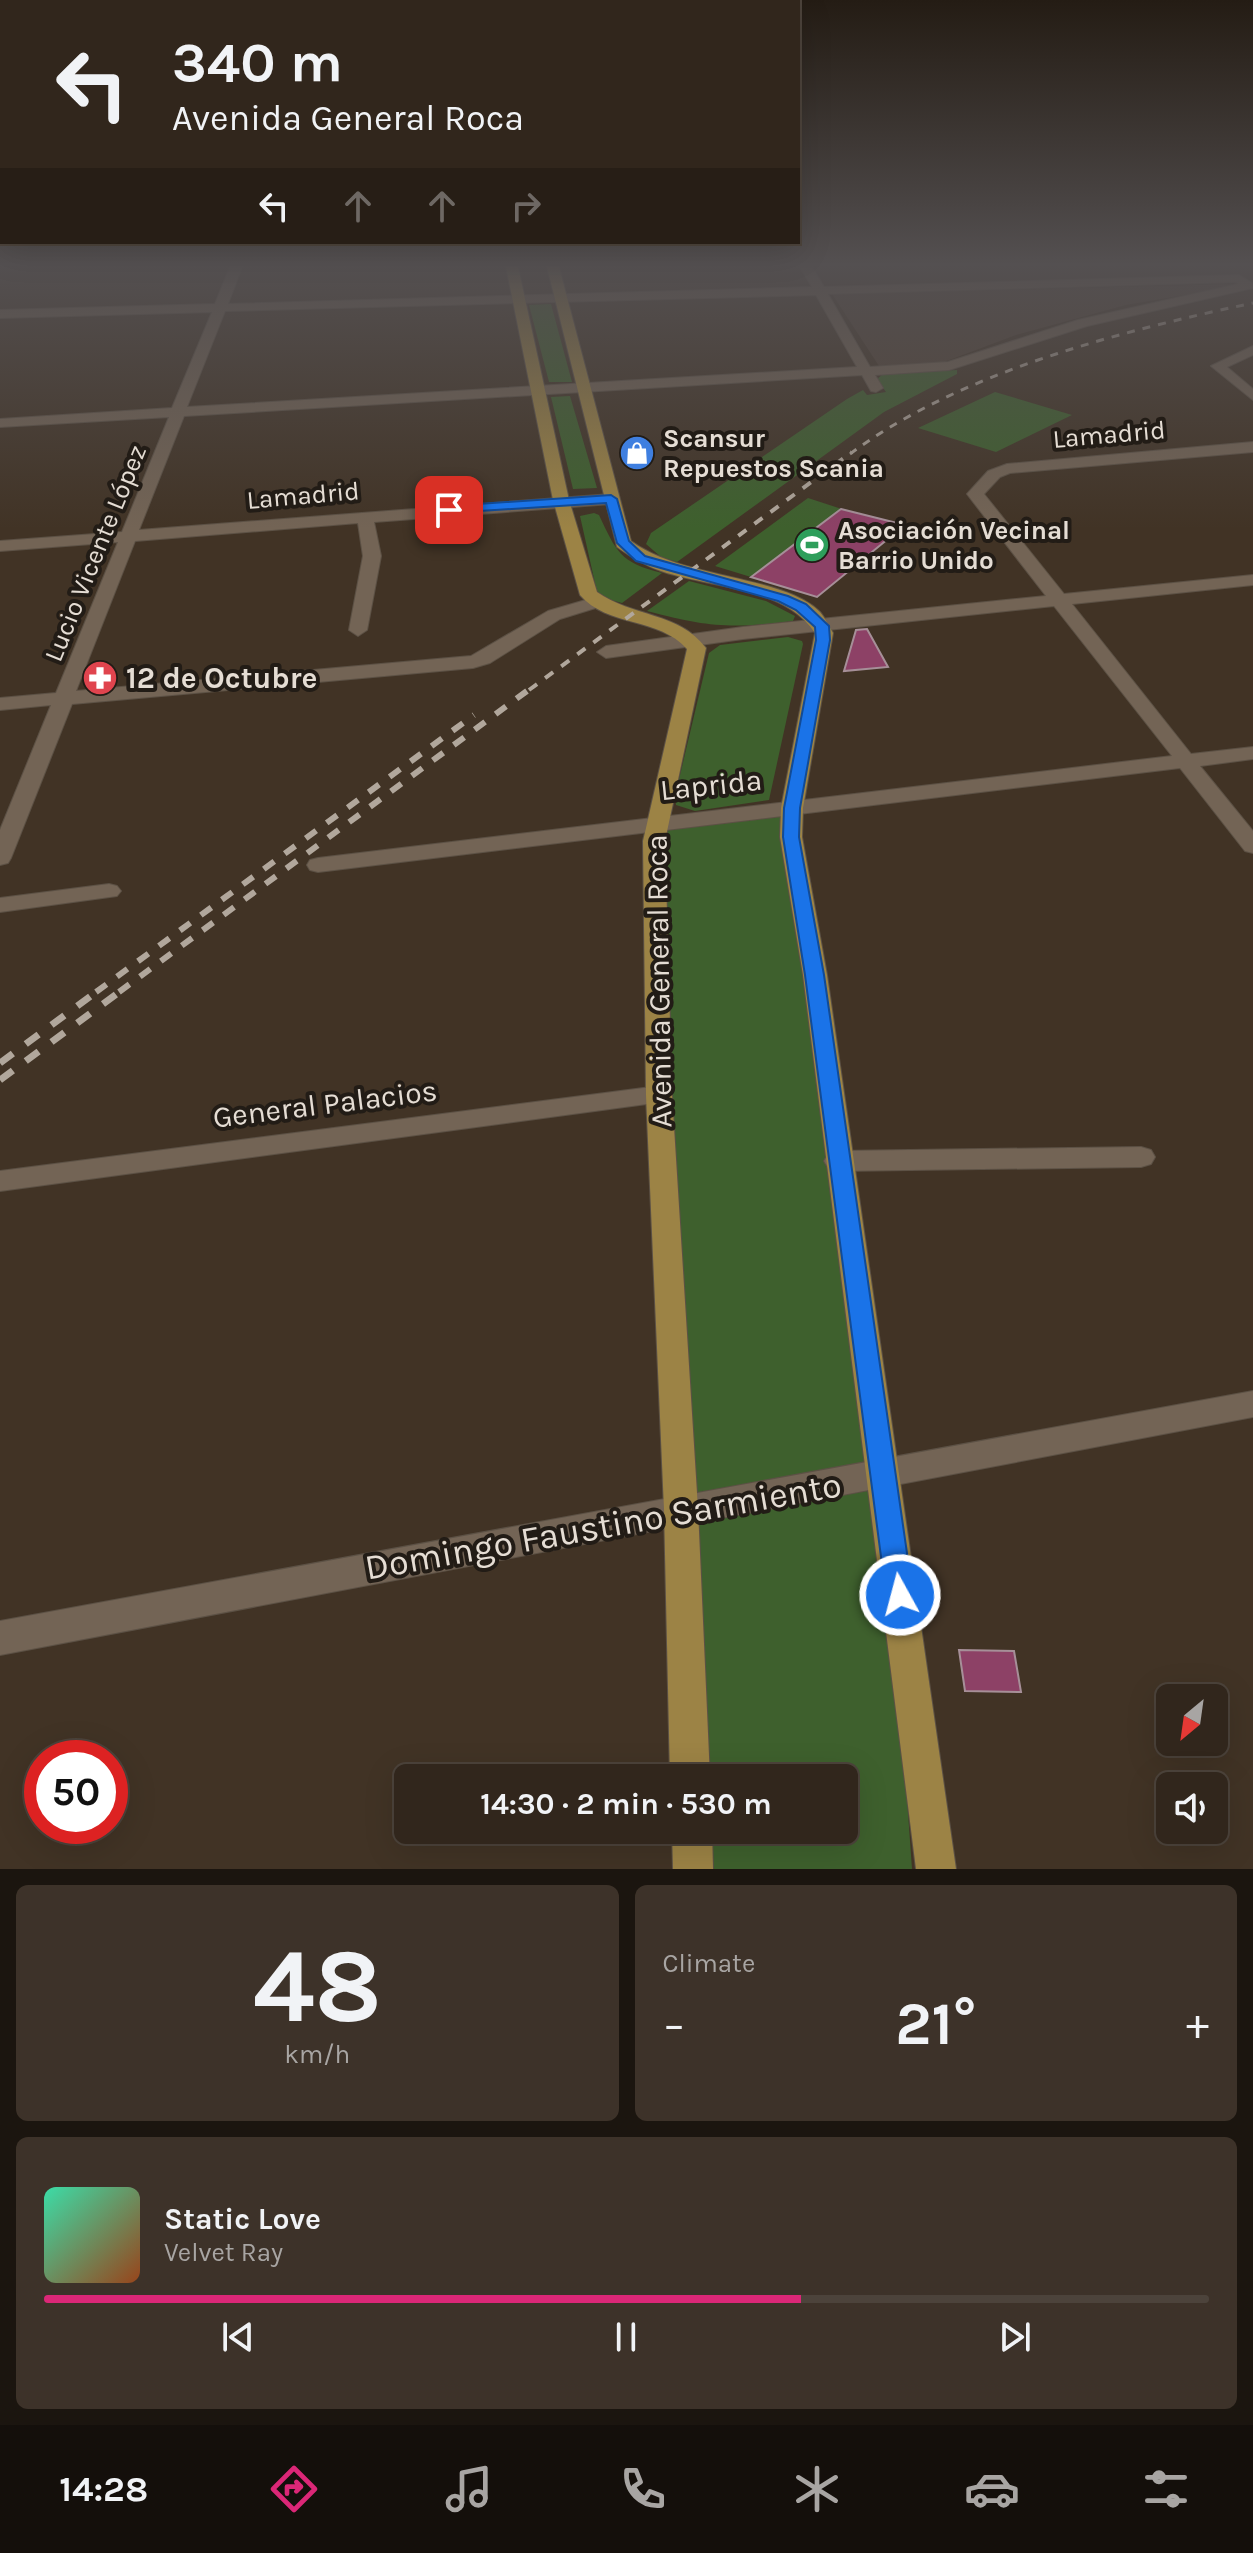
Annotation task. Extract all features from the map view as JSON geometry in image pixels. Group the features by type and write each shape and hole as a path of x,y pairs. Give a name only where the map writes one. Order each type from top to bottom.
{"main road":[{"path":"530,354 561,500 586,590 596,602 660,623 693,642"},
{"path":"576,354 623,543 641,559 783,599 801,607 822,626 823,640 792,808 791,837 815,975 936,1869"},
{"name":"Avenida General Roca","path":"690,1764 681,1509 659,1095 654,841 697,654 693,642"},
{"path":"692,1844 693,1869"}],"street":[{"name":"Lucio Vicente López","path":"0,858 202,354"},
{"path":"857,354 876,388"},
{"path":"0,423 949,366 986,354"},
{"path":"1244,354 1218,366 1253,396"},
{"name":"Lamadrid","path":"1062,600 976,499 978,490 994,474 1007,469 1253,447"},
{"name":"Lamadrid","path":"0,546 561,500 611,499"},
{"path":"358,630 372,556 365,516"},
{"path":"606,652 1253,580"},
{"path":"1062,600 1253,846"},
{"path":"0,704 473,662 483,659 554,615 596,602"},
{"name":"Laprida","path":"318,865 1253,753"},
{"path":"0,905 109,891"},
{"name":"General Palacios","path":"0,1181 659,1095"},
{"path":"838,1161 1141,1157"},
{"name":"Domingo Faustino Sarmiento","path":"0,1638 1253,1404"}],"shaded area":[{"path":"871,354 965,354 944,362 879,366"}],"green space":[{"path":"542,354 565,354 572,382 549,382"},
{"path":"957,370 957,374 884,412 677,562 661,557 646,544 651,533 847,399 863,390 867,395 886,392 877,379 883,374"},
{"path":"995,392 1072,415 996,452 918,428"},
{"path":"570,396 597,488 573,489 551,397"},
{"name":"Asociación Vecinal Barrio Unido","path":"808,498 905,525 817,597 715,566"},
{"path":"599,515 621,554 637,565 662,573 622,603 597,592 580,516"},
{"path":"689,581 766,601 795,616 793,621 735,626 703,623 647,611"},
{"path":"788,637 803,644 769,800 695,811 676,805 675,796 709,653 720,645"},
{"path":"792,808 884,1474 912,1869 708,1869 706,1844 858,1844 858,1764 700,1764 656,823"}],"building":[{"name":"Asociación Vecinal Barrio Unido","path":"841,509 905,525 817,597 751,577"},
{"path":"867,629 888,667 844,671 856,630"},
{"path":"959,1650 1014,1651 1021,1692 965,1691"}],"railway":[{"path":"850,454 893,425 941,400 1055,354"},
{"path":"529,690 852,452"},
{"path":"119,992 531,688"},
{"path":"96,992 474,715"},
{"path":"0,1063 99,990"},
{"path":"0,1080 122,990"}],"place":[{"name":"Scansur Repuestos Scania","path":"637,453"},
{"name":"Asociación Vecinal Barrio Unido","path":"812,545"},
{"name":"12 de Octubre","path":"100,678"}],"route":[{"path":"449,510 611,499 623,543 641,559 783,599 801,607 822,626 823,640 792,808 791,837 815,975 838,1161 900,1595"}]}
